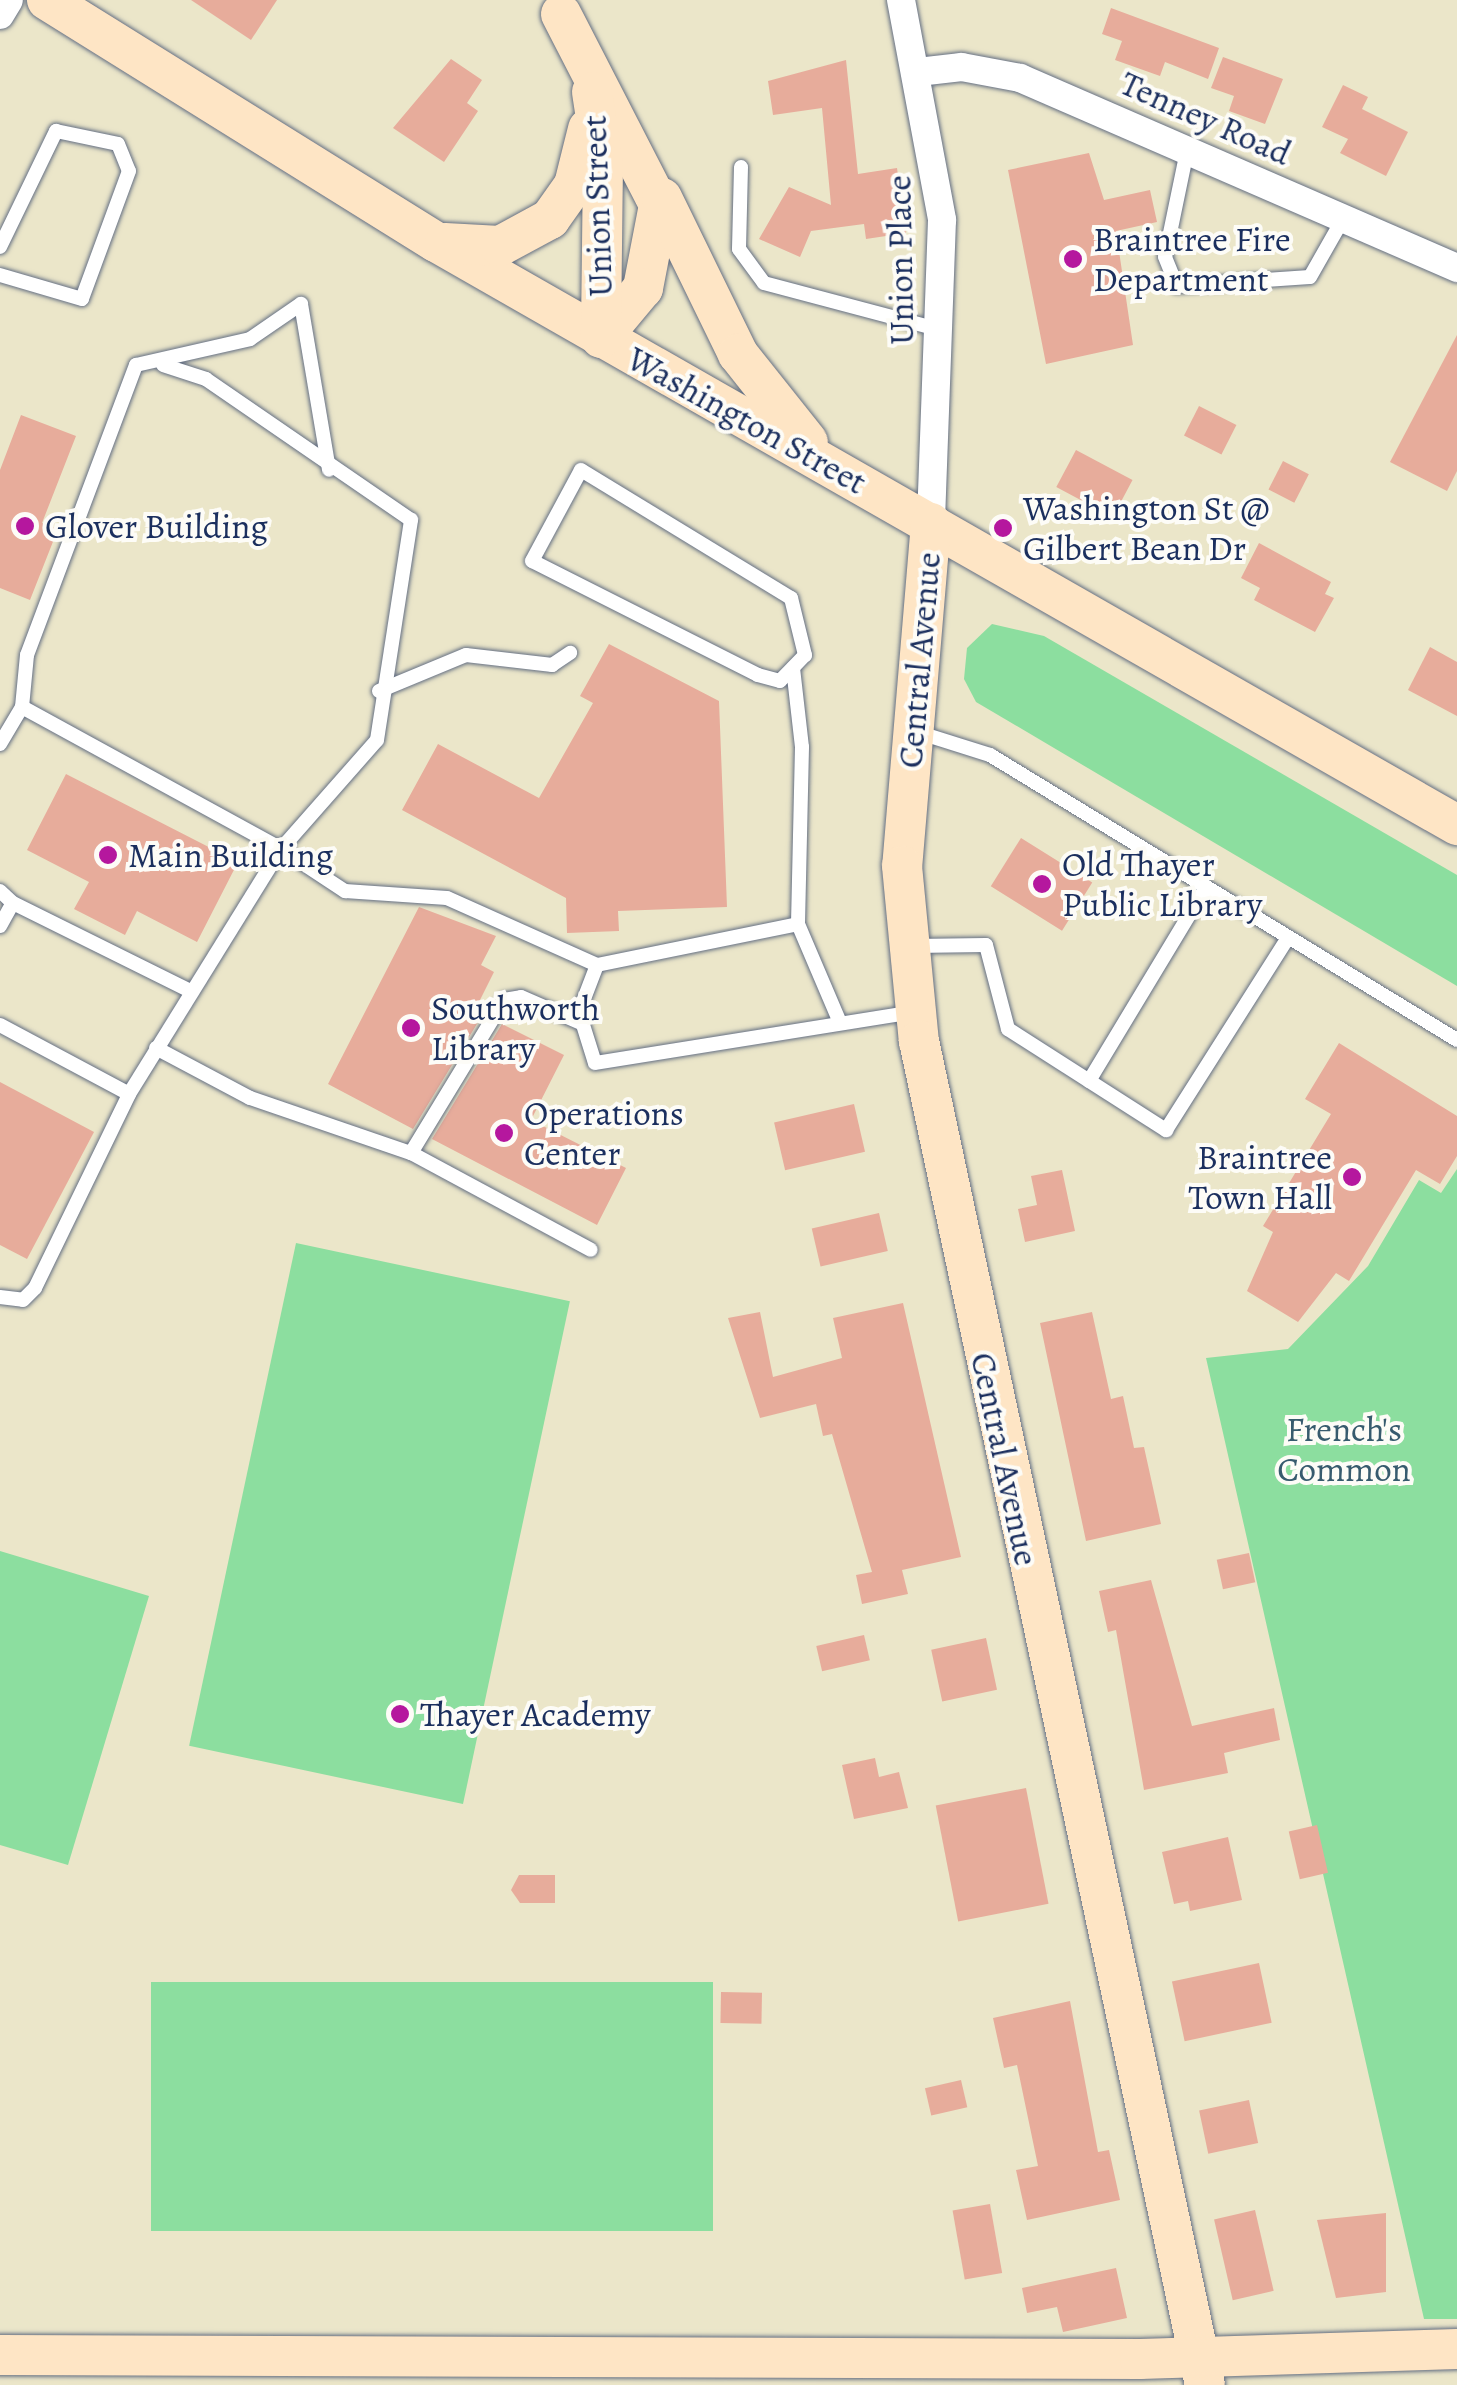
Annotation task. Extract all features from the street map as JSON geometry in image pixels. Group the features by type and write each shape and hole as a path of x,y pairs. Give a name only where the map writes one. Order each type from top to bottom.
{"main road":[{"name":"Washington Street","path":"46,0 436,242 1457,826"},
{"path":"436,242 500,246 563,204 589,117 558,7"},
{"name":"Union Street","path":"558,7 655,184 652,266 601,338"},
{"name":"Union Street","path":"558,7 602,140 601,338"},
{"path":"655,184 738,354 831,468"},
{"name":"Central Avenue","path":"931,523 902,866 915,1012 1202,2371"},
{"path":"0,2356 1202,2371 1457,2349"}],"street":[{"path":"0,15 9,0"},
{"name":"Union Place","path":"901,0 939,183 941,330 931,523"},
{"name":"Tenney Road","path":"918,72 962,68 1020,78 1457,268"}],"lane":[{"path":"0,248 56,131 118,144 129,171 82,299 0,275"},
{"path":"1187,151 1165,257 1177,286 1310,277 1344,219"},
{"path":"741,167 740,248 764,283 941,330"},
{"path":"0,744 22,706 27,654 97,454 136,365 162,365 250,339 302,304 329,470"},
{"path":"0,1297 23,1300 35,1288 129,1094 190,991 281,850 377,740 379,691 412,520 329,470 206,379 162,365"},
{"path":"793,668 780,681 758,675 532,560 582,470 791,598 805,655 793,668 802,747 798,924 839,1020"},
{"path":"379,691 466,656 552,665 570,653"},
{"path":"22,706 281,850 346,891 447,898 597,965 798,924"},
{"path":"912,732 990,756 1457,1040"},
{"path":"1088,1081 1206,887"},
{"path":"0,892 12,903 190,991"},
{"path":"0,926 12,903"},
{"path":"907,947 986,944 1008,1029 1166,1130 1288,938"},
{"path":"597,965 581,1023 595,1064 839,1020 915,1012"},
{"path":"412,1153 504,1000 521,998 581,1023"},
{"path":"0,1025 129,1094"},
{"path":"156,1048 250,1098 412,1153 592,1250"}],"green space":[{"path":"992,624 1044,636 1457,875 1457,986 976,702 964,679 967,648"},
{"name":"French's Common","path":"1457,1169 1457,2319 1424,2319 1206,1358 1288,1349 1368,1266 1419,1180 1441,1193"},
{"path":"296,1243 570,1301 463,1804 189,1746"},
{"path":"0,1551 149,1596 68,1865 0,1845"},
{"path":"151,1982 713,1982 713,2231 151,2231"}],"building":[{"path":"191,0 277,0 251,40"},
{"path":"1111,8 1219,48 1208,79 1165,62 1160,76 1115,60 1122,41 1102,34"},
{"path":"1223,57 1283,79 1265,124 1229,111 1234,96 1211,88"},
{"path":"451,59 482,80 467,103 478,111 444,162 393,128"},
{"path":"846,60 858,174 897,168 906,233 866,239 864,224 811,231 800,257 759,239 789,187 831,205 822,108 773,115 768,81"},
{"path":"1343,85 1368,97 1362,109 1408,132 1386,176 1340,153 1348,139 1322,127"},
{"name":"Braintree Fire Department","path":"1089,153 1104,200 1150,190 1157,222 1116,231 1133,345 1046,364 1008,170"},
{"path":"1457,335 1457,471 1447,491 1390,462"},
{"path":"1199,406 1236,425 1221,454 1184,435"},
{"name":"Glover Building","path":"21,415 76,436 42,523 58,529 30,600 0,588 0,470"},
{"path":"1076,450 1133,480 1113,517 1056,487"},
{"path":"1283,461 1309,474 1294,503 1268,490"},
{"path":"1259,543 1331,582 1325,594 1334,598 1315,632 1254,600 1260,588 1241,578"},
{"path":"609,644 719,701 727,907 618,911 619,931 567,933 566,898 402,810 438,744 539,798 593,703 580,696"},
{"path":"1430,647 1457,662 1457,716 1408,690"},
{"name":"Main Building","path":"66,774 238,862 197,942 137,911 125,935 74,909 89,882 27,850"},
{"name":"Old Thayer Public Library","path":"1021,838 1092,883 1062,931 991,886"},
{"name":"Southworth Library","path":"419,907 496,936 481,965 494,972 475,1010 483,1014 413,1129 328,1084"},
{"name":"Operations Center","path":"502,1024 564,1055 531,1120 626,1168 597,1225 432,1139"},
{"name":"Braintree Town Hall","path":"1339,1043 1457,1116 1457,1156 1440,1184 1416,1170 1349,1281 1336,1273 1298,1322 1247,1291 1273,1232 1263,1226 1331,1114 1305,1099"},
{"path":"0,1082 94,1132 27,1259 0,1245"},
{"path":"854,1104 865,1152 785,1170 774,1122"},
{"path":"1062,1170 1075,1231 1025,1242 1018,1209 1037,1205 1031,1176"},
{"path":"879,1213 888,1251 821,1267 812,1229"},
{"path":"903,1303 961,1557 902,1570 908,1594 862,1604 856,1575 872,1572 832,1434 823,1436 816,1404 760,1418 728,1318 760,1312 773,1377 842,1358 833,1318"},
{"path":"1092,1312 1111,1399 1123,1396 1134,1448 1144,1447 1161,1524 1086,1541 1040,1323"},
{"path":"1249,1553 1255,1582 1223,1589 1217,1560"},
{"path":"1151,1580 1192,1726 1274,1708 1280,1740 1224,1753 1228,1773 1144,1790 1116,1630 1108,1632 1099,1591"},
{"path":"864,1635 870,1660 822,1671 816,1646"},
{"path":"986,1638 997,1690 942,1701 931,1650"},
{"path":"875,1758 879,1777 899,1772 908,1808 854,1819 842,1765"},
{"path":"1026,1788 1049,1904 958,1921 936,1806"},
{"path":"1317,1825 1328,1873 1300,1879 1289,1832"},
{"path":"1228,1837 1242,1900 1190,1911 1188,1901 1174,1904 1162,1852"},
{"path":"519,1875 555,1875 555,1903 520,1903 511,1890"},
{"path":"1259,1963 1272,2023 1185,2041 1172,1982"},
{"path":"721,1992 762,1993 761,2024 720,2023"},
{"path":"1070,2001 1098,2152 1109,2150 1120,2200 1027,2220 1016,2170 1038,2166 1017,2065 1004,2068 993,2018"},
{"path":"961,2080 967,2107 931,2116 925,2088"},
{"path":"1249,2100 1258,2143 1208,2154 1199,2111"},
{"path":"990,2204 1002,2273 965,2280 953,2211"},
{"path":"1255,2210 1274,2291 1233,2300 1214,2219"},
{"path":"1386,2213 1386,2292 1336,2298 1317,2220"},
{"path":"1116,2268 1127,2318 1063,2332 1057,2307 1027,2313 1022,2288"}],"place":[{"name":"Braintree Fire Department","path":"1073,259"},
{"name":"Glover Building","path":"25,526"},
{"name":"Washington St @ Gilbert Bean Dr","path":"1003,528"},
{"name":"Main Building","path":"108,855"},
{"name":"Old Thayer Public Library","path":"1042,884"},
{"name":"Southworth Library","path":"411,1028"},
{"name":"Operations Center","path":"504,1133"},
{"name":"Braintree Town Hall","path":"1352,1177"},
{"name":"Thayer Academy","path":"400,1714"}]}
